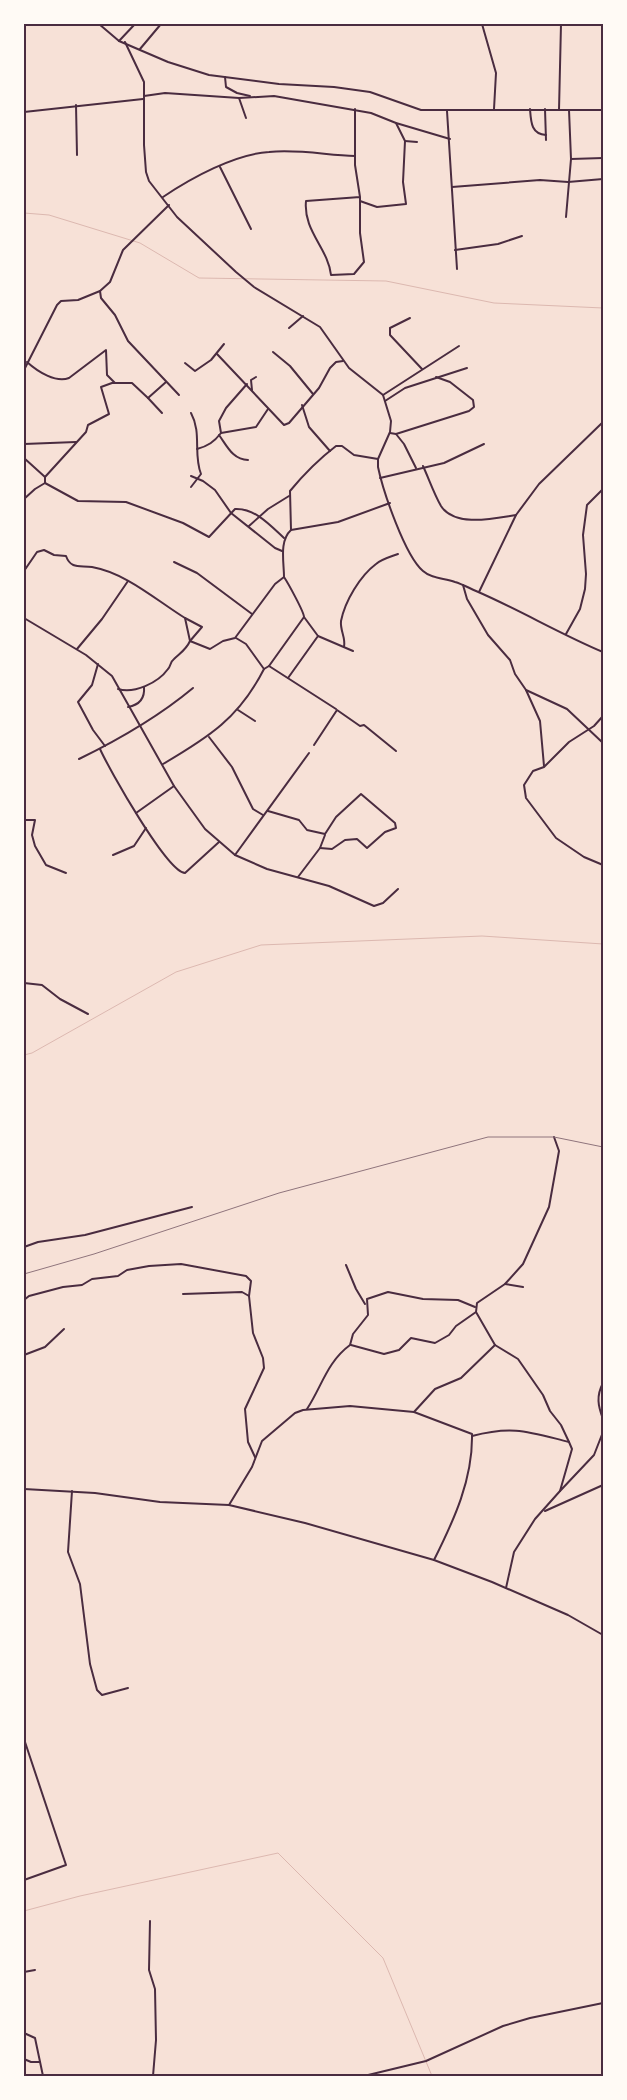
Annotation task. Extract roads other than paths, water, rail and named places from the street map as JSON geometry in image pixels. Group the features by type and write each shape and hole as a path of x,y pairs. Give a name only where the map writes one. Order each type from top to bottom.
{"street":[{"path":"99,24 120,41 168,62 226,77 370,92 422,110 603,110"},
{"path":"120,41 135,24"},
{"path":"140,49 161,24"},
{"path":"482,24 496,73 494,109"},
{"path":"559,110 560,24"},
{"path":"125,42 141,72 144,97 146,172 149,181 163,196 177,217 236,272 254,287 320,326 343,361 383,395 391,421 390,432 378,460 380,478 399,533 415,563 424,572 433,577 479,592 603,652"},
{"path":"226,77 226,87 237,93 253,97"},
{"path":"24,112 165,93 239,98 274,96 354,109 450,139"},
{"path":"239,98 246,118"},
{"path":"76,105 77,154"},
{"path":"354,109 354,156 360,197 360,233 364,262 354,274 331,275 330,262 309,229 306,203 308,200 360,197"},
{"path":"530,109 532,127 535,132 546,134"},
{"path":"545,109 546,140"},
{"path":"566,217 571,159 569,110"},
{"path":"447,111 457,269"},
{"path":"360,201 377,207 406,204 403,182 405,141 396,123"},
{"path":"405,141 417,142"},
{"path":"163,196 180,185 247,156 268,152 354,156"},
{"path":"571,159 603,158"},
{"path":"220,167 252,229"},
{"path":"452,187 540,180 568,182 603,179"},
{"path":"24,370 54,310 61,301 78,300 100,291 110,282 123,250 169,205"},
{"path":"455,250 498,244 522,236"},
{"path":"100,291 101,298 114,314 128,341 179,395"},
{"path":"289,328 303,316"},
{"path":"410,318 390,328 390,335 422,369"},
{"path":"185,363 195,370 203,367 217,354 224,344"},
{"path":"383,395 459,346"},
{"path":"27,362 46,375 63,380 76,373 106,350 107,374 115,383"},
{"path":"273,352 290,366 313,394"},
{"path":"217,354 284,425 289,423 313,394 330,368 336,362 343,361"},
{"path":"385,401 405,388 468,368"},
{"path":"252,390 251,380 256,377"},
{"path":"396,434 469,411 474,407 473,400 450,382 436,377"},
{"path":"148,398 166,381"},
{"path":"45,476 86,432 88,425 109,414 101,387 115,383 132,383 162,413"},
{"path":"247,384 226,408 219,421 220,434 231,453 243,460 248,460"},
{"path":"302,405 309,427 330,451"},
{"path":"197,449 208,446 220,434 256,427 268,409"},
{"path":"191,413 197,423 197,464 201,474 191,487"},
{"path":"479,592 516,515 540,484 603,422"},
{"path":"390,432 396,434 404,444 416,468"},
{"path":"24,444 76,442"},
{"path":"380,478 423,466 444,463 484,444"},
{"path":"163,764 209,737 238,710 264,669 269,666 304,617 304,611 295,601 284,577 283,551 285,539 291,530 290,491 302,476 336,446 342,446 354,455 378,460"},
{"path":"24,458 45,476 46,484"},
{"path":"423,466 442,508 455,516 469,520 484,520 516,515"},
{"path":"191,476 215,490 230,513 275,548 283,551"},
{"path":"24,500 35,488 46,484 78,501 126,502 182,523 209,537 230,513 235,509 242,509 260,517 285,539"},
{"path":"566,634 580,609 584,594 586,574 583,535 587,506 603,489"},
{"path":"249,526 268,509 290,495"},
{"path":"291,530 338,522 390,503"},
{"path":"24,571 37,552 44,550 54,555 66,556 68,562 74,566 98,568 116,574 202,627 190,641 186,650 172,661 168,670 142,687 126,691 118,689"},
{"path":"344,647 345,641 341,630 342,620 353,590 375,564 398,554"},
{"path":"174,562 197,573 252,614"},
{"path":"190,641 210,649 223,641 235,638 275,584 284,577"},
{"path":"77,649 102,619 128,581"},
{"path":"463,586 467,599 488,635 510,660 514,674 526,690 540,721 544,766"},
{"path":"304,617 318,636 353,650"},
{"path":"24,618 77,649 112,676 128,708 163,764 174,786 204,829 235,855 267,869 329,886 374,906 383,904 398,889"},
{"path":"185,618 190,641"},
{"path":"288,678 318,636"},
{"path":"235,638 246,644 264,669"},
{"path":"98,664 92,685 78,702 93,730 105,746"},
{"path":"269,666 356,723 364,725 396,752"},
{"path":"128,708 139,703 144,691 142,687"},
{"path":"78,759 124,738 153,720 193,688"},
{"path":"526,690 566,709 590,729 603,743"},
{"path":"238,710 255,721"},
{"path":"314,745 337,710"},
{"path":"603,716 590,729 570,742 544,766 533,771 524,785 526,798 556,838 584,857 603,865"},
{"path":"209,737 232,767 253,809 263,815"},
{"path":"100,749 114,780 153,841 182,873 185,873 219,842"},
{"path":"235,855 309,753"},
{"path":"136,813 174,786"},
{"path":"298,877 320,848 325,834 336,817 361,794 395,823 396,828 385,832 367,848 357,839 345,840 332,850 320,848"},
{"path":"268,811 299,820 307,830 325,834"},
{"path":"24,820 35,820 33,839 46,864 66,874"},
{"path":"113,855 134,846 146,828"},
{"path":"24,983 42,985 60,999 88,1014"},
{"path":"554,1137 559,1152 549,1208 523,1264 505,1284 477,1303 475,1307 495,1345 518,1359 543,1395 550,1411 561,1425 569,1442 572,1453 560,1492"},
{"path":"24,1247 38,1242 85,1235 192,1207"},
{"path":"24,1300 29,1296 62,1287 82,1285 92,1279 118,1276 127,1270 181,1264 246,1276 251,1281 249,1296 253,1333 263,1358 264,1368 245,1409 248,1442 255,1457"},
{"path":"306,1409 329,1366 339,1353 350,1345 353,1334 368,1315 365,1304 356,1289 346,1265"},
{"path":"505,1284 523,1287"},
{"path":"182,1294 242,1292 249,1296"},
{"path":"365,1304 367,1299 388,1292 423,1299 458,1300 475,1307"},
{"path":"350,1345 384,1354 399,1350 410,1338 436,1343 449,1335 456,1326 476,1312"},
{"path":"24,1355 45,1347 64,1329"},
{"path":"414,1412 436,1389 461,1378 495,1345"},
{"path":"603,1383 598,1395 598,1406 603,1419"},
{"path":"228,1505 252,1467 262,1441 269,1433 295,1413 306,1409 350,1406 414,1412 466,1430 472,1436 470,1471 448,1532 434,1560"},
{"path":"472,1436 495,1430 509,1429 529,1431 569,1442"},
{"path":"506,1588 514,1552 535,1519 594,1455 603,1432"},
{"path":"543,1512 603,1485"},
{"path":"24,1489 72,1491 160,1502 228,1505 305,1523 434,1560 568,1615 603,1634"},
{"path":"72,1491 68,1552 80,1584 90,1664 97,1690 102,1695 128,1688"},
{"path":"24,1739 66,1865 24,1880"},
{"path":"150,1921 149,1970 155,1988 156,2040 153,2076"},
{"path":"24,1972 35,1970"},
{"path":"364,2076 426,2061 503,2026 530,2018 603,2004"},
{"path":"24,2033 35,2038 43,2076"},
{"path":"24,2059 31,2062 40,2062"}],"waterway":[{"path":"24,213 49,215 140,243 199,278 386,281 494,303 603,308"},
{"path":"24,1055 32,1053 176,972 261,945 482,936 603,944"},
{"path":"24,1911 80,1896 278,1853 383,1958 432,2076"}],"railway":[{"path":"24,1274 94,1254 279,1193 488,1137 554,1137 603,1147"}]}
